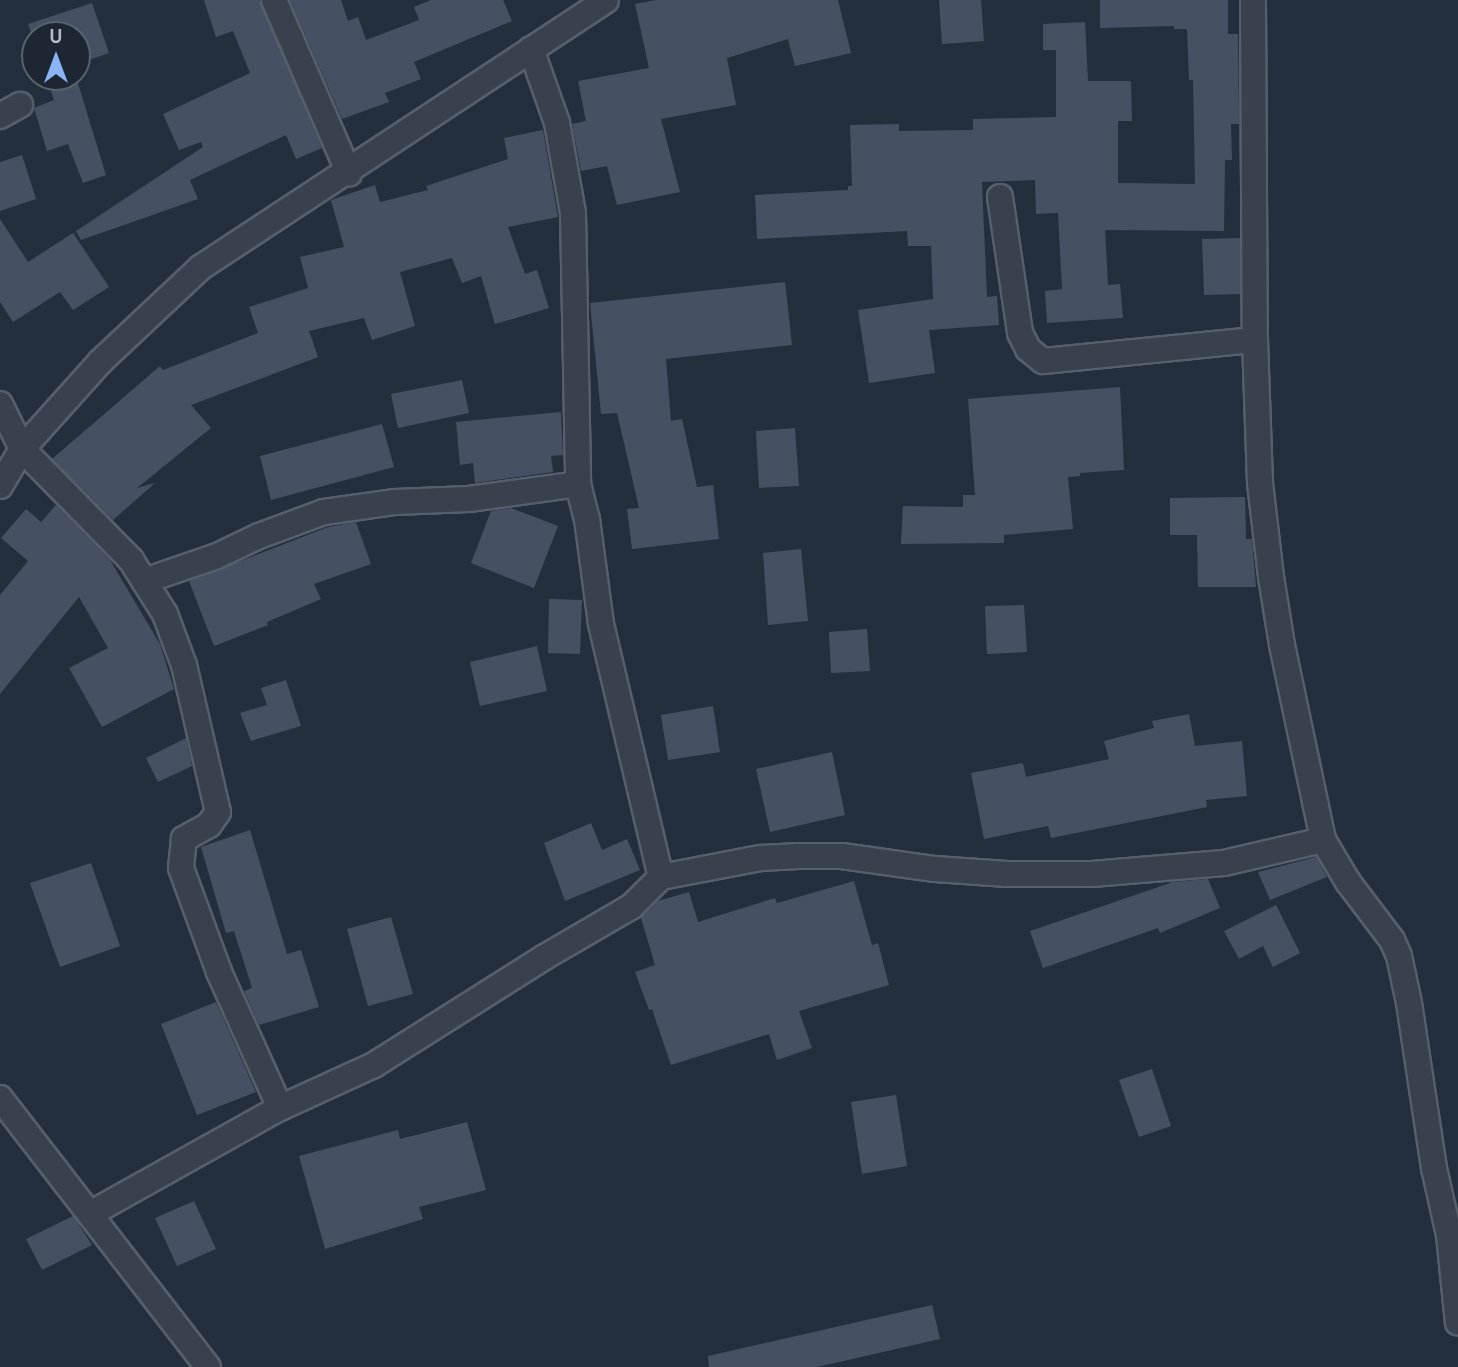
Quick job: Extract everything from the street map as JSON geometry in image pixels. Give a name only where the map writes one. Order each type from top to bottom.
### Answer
[{"type":"street","points":[[274,0],[349,173]]},
{"type":"street","points":[[0,485],[22,449],[100,362],[200,268],[349,173],[606,0]]},
{"type":"street","points":[[1253,0],[1255,340],[1260,483],[1271,577],[1324,840],[1348,882],[1392,940],[1399,956],[1409,1003],[1434,1168],[1448,1235],[1458,1323]]},
{"type":"street","points":[[531,50],[556,123],[573,212],[579,484],[587,519],[601,625],[661,877]]},
{"type":"street","points":[[1000,197],[1020,333],[1028,349],[1043,361],[1255,340]]},
{"type":"street","points":[[0,404],[22,449],[131,560],[165,614],[184,665],[217,802],[215,819],[184,839],[181,868],[219,972],[280,1108]]},
{"type":"street","points":[[145,581],[217,556],[324,512],[395,502],[469,499],[579,484]]},
{"type":"street","points":[[90,1214],[280,1108],[374,1065],[542,958],[632,906],[661,877],[761,858],[798,856],[842,856],[935,869],[1007,874],[1092,874],[1224,863],[1324,840]]},
{"type":"street","points":[[0,1098],[208,1367]]},
{"type":"building","points":[[204,0],[259,0],[322,148],[296,159],[286,135],[190,180],[198,199],[81,240],[76,231],[203,147],[201,142],[179,150],[163,114],[250,73],[233,31],[216,37]]},
{"type":"building","points":[[290,0],[341,0],[348,21],[358,17],[366,40],[419,20],[414,7],[431,0],[503,0],[512,21],[414,62],[421,79],[385,93],[389,102],[342,119]]},
{"type":"building","points":[[656,0],[838,0],[851,53],[795,66],[788,39],[727,58],[736,105],[661,119],[680,192],[617,205],[607,166],[581,171],[572,124],[586,121],[578,81],[649,68],[635,4]]},
{"type":"building","points":[[939,0],[981,0],[984,41],[942,44]]},
{"type":"building","points":[[1100,0],[1228,0],[1228,34],[1238,34],[1239,124],[1231,124],[1232,160],[1225,160],[1224,231],[1105,230],[1108,285],[1120,284],[1123,318],[1047,323],[1045,291],[1062,289],[1058,213],[1036,214],[1035,180],[982,182],[987,297],[997,296],[999,325],[929,330],[935,373],[869,383],[858,310],[933,299],[931,246],[908,246],[907,231],[757,239],[755,195],[848,190],[848,186],[852,186],[850,125],[899,124],[899,131],[973,130],[973,119],[1056,117],[1056,50],[1043,50],[1043,24],[1085,22],[1088,81],[1131,81],[1132,121],[1118,121],[1118,183],[1195,184],[1193,80],[1189,80],[1187,29],[1174,29],[1174,26],[1100,28]]},
{"type":"building","points":[[92,3],[109,53],[91,59],[91,21],[37,21]]},
{"type":"building","points":[[51,91],[80,91],[106,175],[83,183],[68,144],[47,151],[34,108],[54,100]]},
{"type":"building","points":[[543,130],[558,217],[508,227],[525,274],[537,270],[549,308],[495,324],[481,276],[462,283],[452,258],[400,272],[415,326],[372,340],[364,318],[309,331],[318,357],[191,405],[211,428],[137,488],[155,483],[113,520],[52,459],[160,366],[163,370],[258,333],[249,307],[308,288],[300,257],[344,247],[331,200],[375,185],[380,202],[428,190],[426,186],[508,159],[504,138]]},
{"type":"building","points":[[22,155],[36,199],[0,211],[0,162]]},
{"type":"building","points":[[0,219],[28,262],[73,233],[109,287],[73,310],[60,292],[13,322],[0,302]]},
{"type":"building","points":[[1240,238],[1240,294],[1204,295],[1202,239]]},
{"type":"building","points":[[785,282],[792,345],[666,359],[671,421],[682,419],[697,487],[713,485],[719,539],[632,549],[627,509],[639,508],[617,413],[601,414],[590,303]]},
{"type":"building","points":[[462,380],[469,413],[398,428],[391,394]]},
{"type":"building","points":[[1120,387],[1124,470],[1080,473],[1080,476],[1068,477],[1073,529],[1004,535],[1004,543],[901,544],[903,506],[963,507],[963,495],[975,495],[968,399]]},
{"type":"building","points":[[561,412],[563,455],[551,456],[553,472],[475,483],[473,463],[460,465],[456,422]]},
{"type":"building","points":[[382,424],[394,467],[271,500],[260,456]]},
{"type":"building","points":[[795,428],[799,486],[759,488],[756,431]]},
{"type":"building","points":[[1245,497],[1246,539],[1252,539],[1256,587],[1198,587],[1197,535],[1170,535],[1170,498]]},
{"type":"building","points":[[56,505],[110,560],[160,644],[174,689],[102,727],[69,668],[108,648],[79,597],[0,694],[0,595],[28,561],[1,538],[26,509],[41,522]]},
{"type":"building","points":[[511,508],[558,526],[534,588],[471,563],[491,511]]},
{"type":"building","points":[[356,522],[371,564],[314,584],[321,599],[267,622],[268,625],[214,646],[189,581],[328,527]]},
{"type":"building","points":[[801,549],[808,621],[768,625],[763,553]]},
{"type":"building","points":[[549,599],[582,600],[580,654],[548,653]]},
{"type":"building","points":[[1024,605],[1027,652],[987,654],[985,606]]},
{"type":"building","points":[[867,629],[870,671],[831,673],[829,632]]},
{"type":"building","points":[[537,646],[547,691],[480,706],[470,662]]},
{"type":"building","points":[[286,680],[301,726],[251,741],[240,713],[267,705],[261,688]]},
{"type":"building","points":[[713,706],[720,752],[668,760],[661,715]]},
{"type":"building","points":[[1189,714],[1195,746],[1242,741],[1247,796],[1206,800],[1207,807],[1051,838],[1048,826],[984,839],[971,773],[1023,763],[1026,777],[1109,759],[1104,741],[1154,728],[1152,721]]},
{"type":"building","points":[[186,738],[192,766],[158,782],[146,758]]},
{"type":"building","points":[[832,752],[845,815],[770,832],[756,769]]},
{"type":"building","points":[[591,823],[602,850],[627,839],[640,870],[565,901],[544,843]]},
{"type":"building","points":[[250,830],[287,954],[301,950],[319,1007],[259,1025],[244,991],[252,988],[234,931],[226,933],[201,847]]},
{"type":"building","points":[[1316,857],[1327,877],[1270,900],[1258,872]]},
{"type":"building","points":[[91,863],[120,946],[60,967],[30,883]]},
{"type":"building","points":[[1208,879],[1220,908],[1160,933],[1158,928],[1043,968],[1030,931],[1173,882]]},
{"type":"building","points":[[854,881],[872,945],[878,943],[889,985],[799,1011],[812,1048],[777,1060],[769,1034],[671,1065],[652,1009],[649,1010],[635,972],[655,965],[641,918],[658,901],[689,892],[698,922],[775,898],[777,903]]},
{"type":"building","points":[[1276,905],[1300,953],[1273,967],[1263,946],[1239,959],[1224,931]]},
{"type":"building","points":[[391,917],[413,994],[368,1006],[347,929]]},
{"type":"building","points":[[216,1002],[256,1092],[197,1115],[161,1024]]},
{"type":"building","points":[[1152,1069],[1171,1126],[1139,1137],[1119,1080]]},
{"type":"building","points":[[896,1095],[907,1166],[862,1174],[851,1102]]},
{"type":"building","points":[[467,1122],[486,1190],[419,1207],[423,1219],[325,1249],[299,1156],[398,1130],[400,1139]]},
{"type":"building","points":[[194,1201],[216,1249],[177,1266],[155,1218]]},
{"type":"building","points":[[73,1216],[92,1245],[42,1270],[26,1239]]},
{"type":"building","points":[[932,1305],[940,1339],[817,1367],[709,1367],[708,1356]]}]
